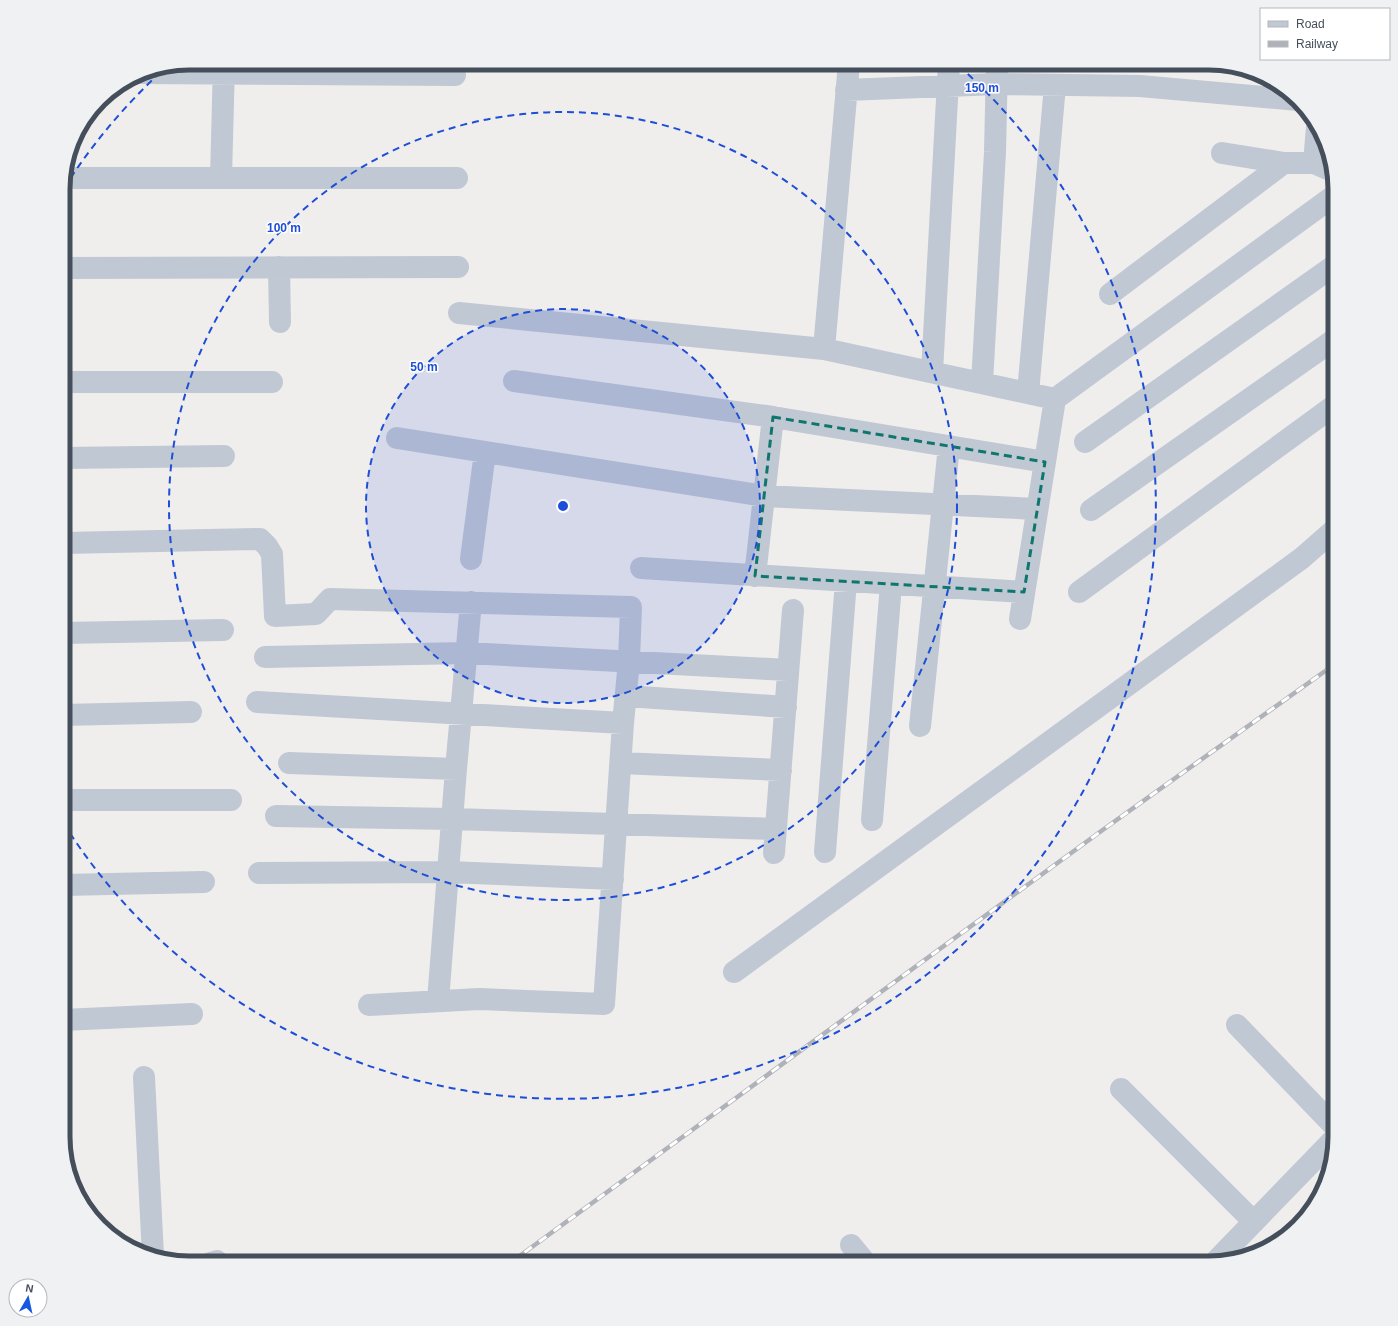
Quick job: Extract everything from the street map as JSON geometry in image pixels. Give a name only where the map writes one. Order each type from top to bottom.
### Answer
[{"type":"street","points":[[172,71],[190,70]]},
{"type":"street","points":[[221,178],[224,70]]},
{"type":"street","points":[[290,70],[455,75]]},
{"type":"street","points":[[824,349],[848,70]]},
{"type":"street","points":[[932,372],[949,70]]},
{"type":"street","points":[[846,90],[948,86],[997,74],[1055,85],[1140,86],[1286,99]]},
{"type":"street","points":[[982,383],[997,74]]},
{"type":"street","points":[[1028,393],[1055,85]]},
{"type":"street","points":[[1222,153],[1284,163],[1323,167],[1320,144]]},
{"type":"street","points":[[1110,294],[1284,163]]},
{"type":"street","points":[[70,178],[457,178]]},
{"type":"street","points":[[1020,619],[1055,399],[1328,200]]},
{"type":"street","points":[[279,267],[280,322]]},
{"type":"street","points":[[70,268],[458,267]]},
{"type":"street","points":[[1085,442],[1328,270]]},
{"type":"street","points":[[459,313],[824,349],[1055,399]]},
{"type":"street","points":[[1091,510],[1328,345]]},
{"type":"street","points":[[514,381],[773,417],[1045,462]]},
{"type":"street","points":[[70,382],[272,382]]},
{"type":"street","points":[[1079,592],[1328,410]]},
{"type":"street","points":[[755,576],[773,417]]},
{"type":"street","points":[[397,438],[764,496],[1038,509]]},
{"type":"street","points":[[920,726],[949,446]]},
{"type":"street","points":[[472,559],[485,452]]},
{"type":"street","points":[[70,458],[224,456]]},
{"type":"street","points":[[734,972],[1302,558],[1328,535]]},
{"type":"street","points":[[70,543],[260,539],[268,546],[272,554],[275,616],[316,614],[330,599],[631,607],[629,661],[623,723],[604,1004],[479,999],[369,1005]]},
{"type":"street","points":[[641,568],[1024,592]]},
{"type":"street","points":[[825,852],[846,581]]},
{"type":"street","points":[[872,820],[891,584]]},
{"type":"street","points":[[438,1002],[456,768],[471,602]]},
{"type":"street","points":[[774,852],[793,610]]},
{"type":"street","points":[[70,634],[223,630]]},
{"type":"street","points":[[265,657],[466,654],[788,670]]},
{"type":"street","points":[[626,696],[786,707]]},
{"type":"street","points":[[257,702],[623,723]]},
{"type":"street","points":[[70,715],[191,712]]},
{"type":"street","points":[[621,762],[781,770]]},
{"type":"street","points":[[289,763],[456,768]]},
{"type":"street","points":[[70,800],[231,800]]},
{"type":"street","points":[[276,816],[453,818],[776,828]]},
{"type":"street","points":[[258,873],[449,872],[613,879]]},
{"type":"street","points":[[70,885],[204,882]]},
{"type":"street","points":[[70,1020],[192,1014]]},
{"type":"street","points":[[1237,1025],[1328,1120]]},
{"type":"street","points":[[144,1077],[153,1251]]},
{"type":"street","points":[[1121,1089],[1254,1222]]},
{"type":"street","points":[[1221,1255],[1328,1145]]},
{"type":"highlighted area","points":[[773,417],[1045,462],[1024,592],[755,576]]},
{"type":"railway","points":[[520,1256],[1104,829],[1328,669]]}]
